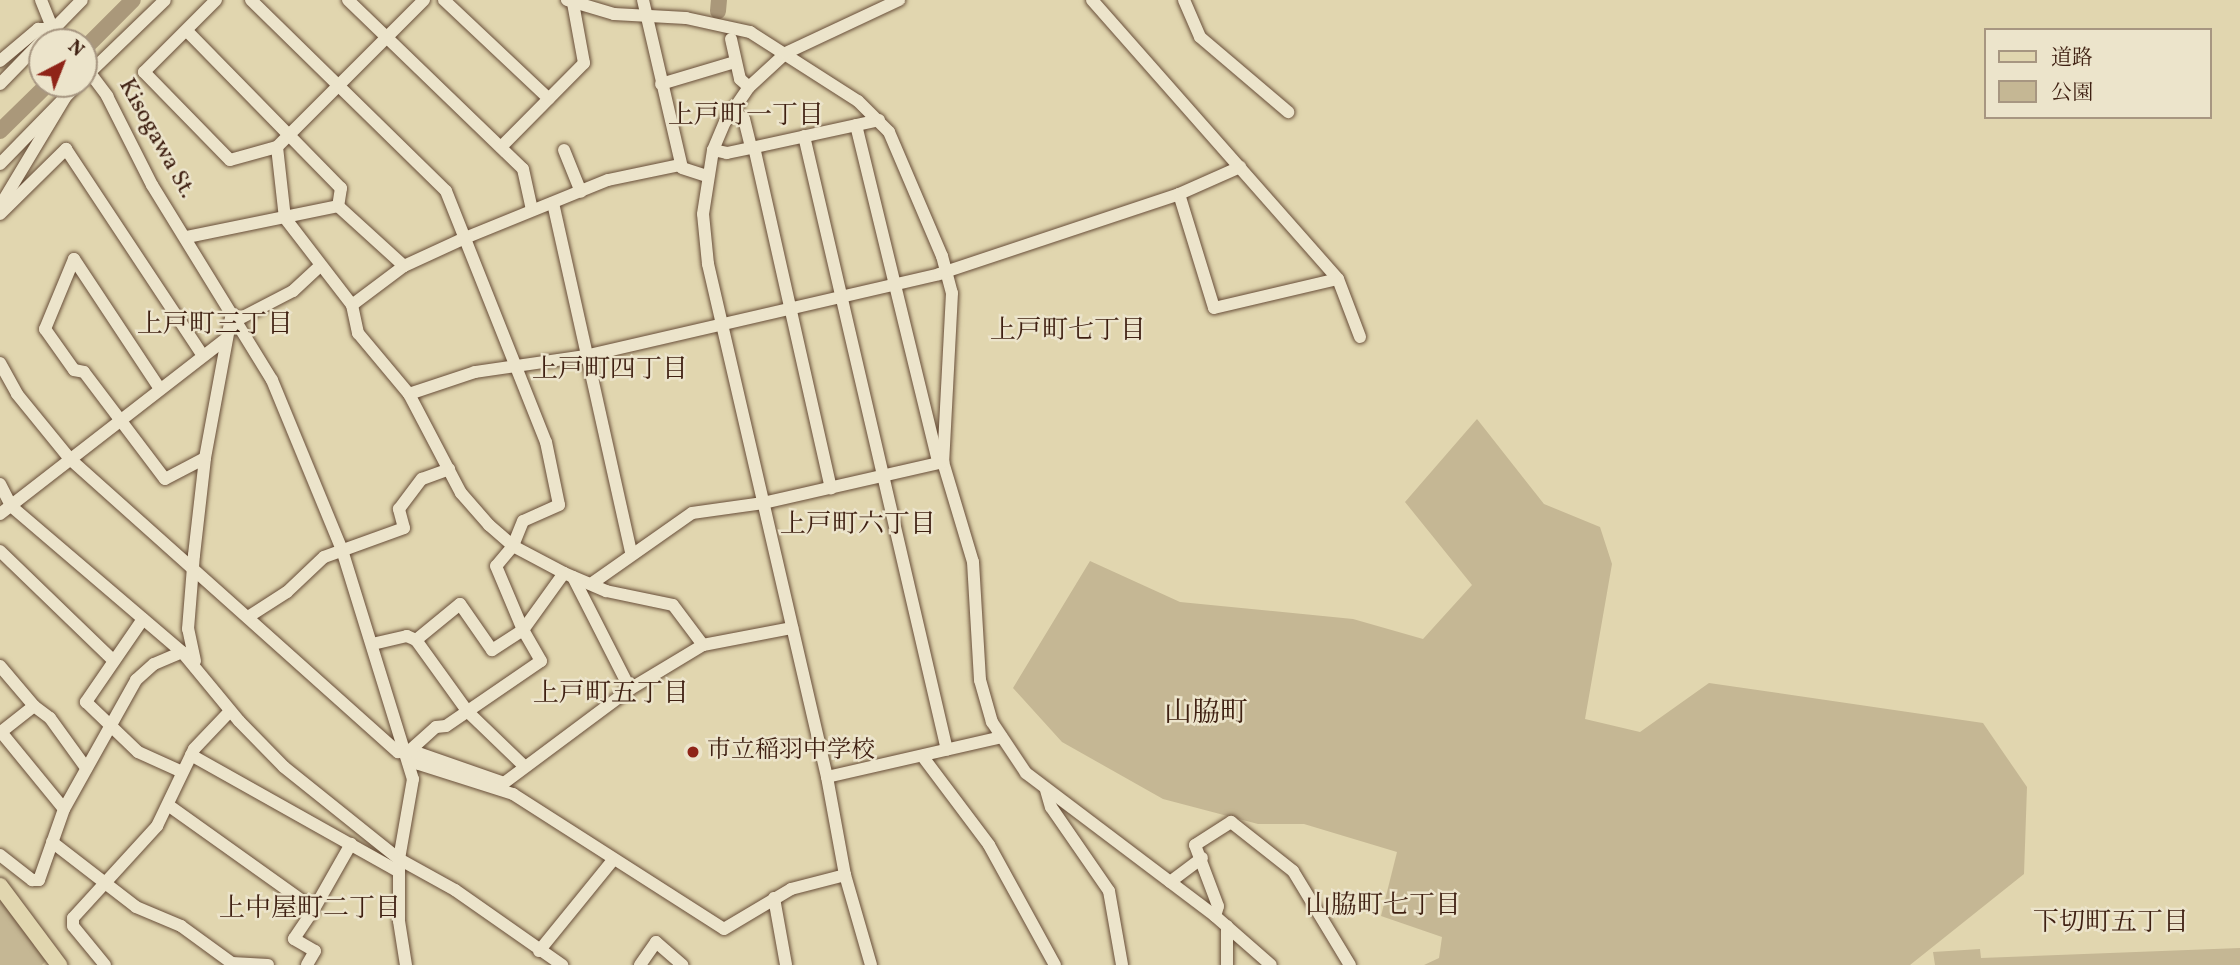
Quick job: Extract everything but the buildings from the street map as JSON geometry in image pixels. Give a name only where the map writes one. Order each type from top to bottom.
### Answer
[{"type":"main road","points":[[0,886],[59,965]]},
{"type":"street","points":[[41,0],[53,28]]},
{"type":"street","points":[[54,28],[82,0]]},
{"type":"street","points":[[98,60],[164,0]]},
{"type":"street","points":[[216,0],[187,32],[144,72],[230,160],[277,147],[424,0]]},
{"type":"street","points":[[251,0],[446,191],[546,442],[559,505],[523,521],[513,545],[496,566],[523,631],[541,661],[446,726],[436,727],[407,753]]},
{"type":"street","points":[[348,0],[523,169],[532,211]]},
{"type":"street","points":[[444,0],[549,99]]},
{"type":"street","points":[[642,0],[680,165]]},
{"type":"street","points":[[871,965],[845,875],[827,777],[722,325],[704,231],[707,176],[713,150],[732,111],[749,87],[786,53],[899,0]]},
{"type":"street","points":[[1092,0],[1338,279],[1360,337]]},
{"type":"street","points":[[1184,0],[1200,37],[1288,112]]},
{"type":"street","points":[[501,147],[583,63],[570,2],[646,17],[724,24],[750,32],[786,53],[879,120],[901,154],[947,272],[954,314],[941,463]]},
{"type":"street","points":[[187,32],[341,188],[338,206]]},
{"type":"street","points":[[0,61],[28,37]]},
{"type":"street","points":[[732,39],[740,79],[749,87]]},
{"type":"street","points":[[0,84],[28,55]]},
{"type":"street","points":[[661,84],[735,62]]},
{"type":"street","name":"Kisogawa St.","points":[[98,92],[272,380],[342,550],[407,753],[412,800],[398,865],[406,965]]},
{"type":"street","points":[[0,164],[65,98]]},
{"type":"street","points":[[0,205],[65,98]]},
{"type":"street","points":[[732,111],[744,119],[752,148],[831,488]]},
{"type":"street","points":[[713,150],[727,153],[879,120]]},
{"type":"street","points":[[856,125],[894,285],[941,463],[973,562],[982,693],[1001,737],[1026,773],[1215,916],[1271,965]]},
{"type":"street","points":[[804,136],[947,750]]},
{"type":"street","points":[[277,147],[285,218],[352,305],[358,333],[410,394],[461,493],[513,545],[569,575],[591,584],[673,605],[703,645]]},
{"type":"street","points":[[0,214],[66,149],[203,356]]},
{"type":"street","points":[[564,150],[581,191]]},
{"type":"street","points":[[352,305],[404,266],[465,238],[608,180],[680,165],[707,176]]},
{"type":"street","points":[[410,394],[475,372],[518,369],[585,356],[947,272],[1179,194],[1240,167]]},
{"type":"street","points":[[1179,194],[1214,308],[1338,279]]},
{"type":"street","points":[[553,203],[631,553]]},
{"type":"street","points":[[187,237],[338,206]]},
{"type":"street","points":[[338,206],[404,266]]},
{"type":"street","points":[[160,389],[74,259],[45,329],[74,370],[84,372],[165,479],[205,458]]},
{"type":"street","points":[[204,677],[190,653],[192,572],[205,458],[226,339],[235,316],[293,291],[320,266]]},
{"type":"street","points":[[5,510],[226,339]]},
{"type":"street","points":[[0,363],[17,394],[70,460],[192,572],[248,617],[398,752],[504,783],[523,765],[630,689],[703,645],[792,628]]},
{"type":"street","points":[[591,584],[631,553],[692,513],[763,503],[941,463]]},
{"type":"street","points":[[248,617],[287,592],[324,557],[404,528],[399,509],[422,479],[449,468]]},
{"type":"street","points":[[0,484],[5,510],[182,652],[230,711],[284,767],[398,865]]},
{"type":"street","points":[[0,551],[114,662]]},
{"type":"street","points":[[416,640],[460,604],[492,650],[523,631],[569,575]]},
{"type":"street","points":[[569,575],[630,689]]},
{"type":"street","points":[[143,619],[86,702],[138,752],[181,772]]},
{"type":"street","points":[[372,644],[407,636],[416,640],[468,712],[523,765]]},
{"type":"street","points":[[0,855],[32,880],[39,880],[64,809],[136,680],[154,664],[182,652]]},
{"type":"street","points":[[0,666],[34,706],[50,718],[86,768]]},
{"type":"street","points":[[34,706],[0,731],[64,809]]},
{"type":"street","points":[[105,965],[73,926],[74,918],[157,826],[191,755],[230,711]]},
{"type":"street","points":[[827,777],[1001,737]]},
{"type":"street","points":[[407,753],[419,764],[513,794],[724,929],[774,898],[845,875]]},
{"type":"street","points":[[191,755],[351,844],[455,890],[562,965]]},
{"type":"street","points":[[923,757],[989,845],[1055,965]]},
{"type":"street","points":[[1045,789],[1051,807],[1109,891],[1122,965]]},
{"type":"street","points":[[168,804],[314,909]]},
{"type":"street","points":[[1215,916],[1218,906],[1195,845],[1227,822],[1236,825],[1293,871],[1350,965]]},
{"type":"street","points":[[52,842],[136,907],[181,926],[232,963],[268,965]]},
{"type":"street","points":[[307,965],[315,951],[295,939],[351,844]]},
{"type":"street","points":[[1170,882],[1202,858]]},
{"type":"street","points":[[539,951],[613,860]]},
{"type":"street","points":[[774,898],[786,965]]},
{"type":"street","points":[[1227,926],[1227,965]]},
{"type":"street","points":[[640,965],[656,942],[682,965]]},
{"type":"green space","points":[[1477,419],[1544,504],[1600,527],[1612,564],[1585,719],[1640,732],[1709,683],[1983,723],[2027,787],[2024,874],[1910,965],[1424,965],[1439,958],[1442,937],[1381,916],[1397,852],[1304,824],[1258,824],[1163,799],[1062,742],[1013,688],[1090,561],[1180,602],[1353,619],[1423,639],[1472,585],[1405,502]]},
{"type":"green space","points":[[0,886],[51,956],[42,965],[0,965]]},
{"type":"green space","points":[[2240,948],[2240,965],[1935,965],[1933,952],[1980,949],[1981,958]]},
{"type":"waterway","points":[[98,35],[133,0]]},
{"type":"waterway","points":[[718,11],[719,0]]},
{"type":"waterway","points":[[0,131],[34,98]]},
{"type":"place","name":"市立稲羽中学校","points":[[693,752]]},
{"type":"district","name":"上戸町一丁目","points":[[746,117]]},
{"type":"district","name":"上戸町三丁目","points":[[215,326]]},
{"type":"district","name":"上戸町七丁目","points":[[1068,332]]},
{"type":"district","name":"上戸町四丁目","points":[[610,371]]},
{"type":"district","name":"上戸町六丁目","points":[[858,526]]},
{"type":"district","name":"上戸町五丁目","points":[[611,695]]},
{"type":"district","name":"山脇町","points":[[1206,714]]},
{"type":"district","name":"山脇町七丁目","points":[[1383,907]]},
{"type":"district","name":"上中屋町二丁目","points":[[310,910]]},
{"type":"district","name":"下切町五丁目","points":[[2111,924]]}]
